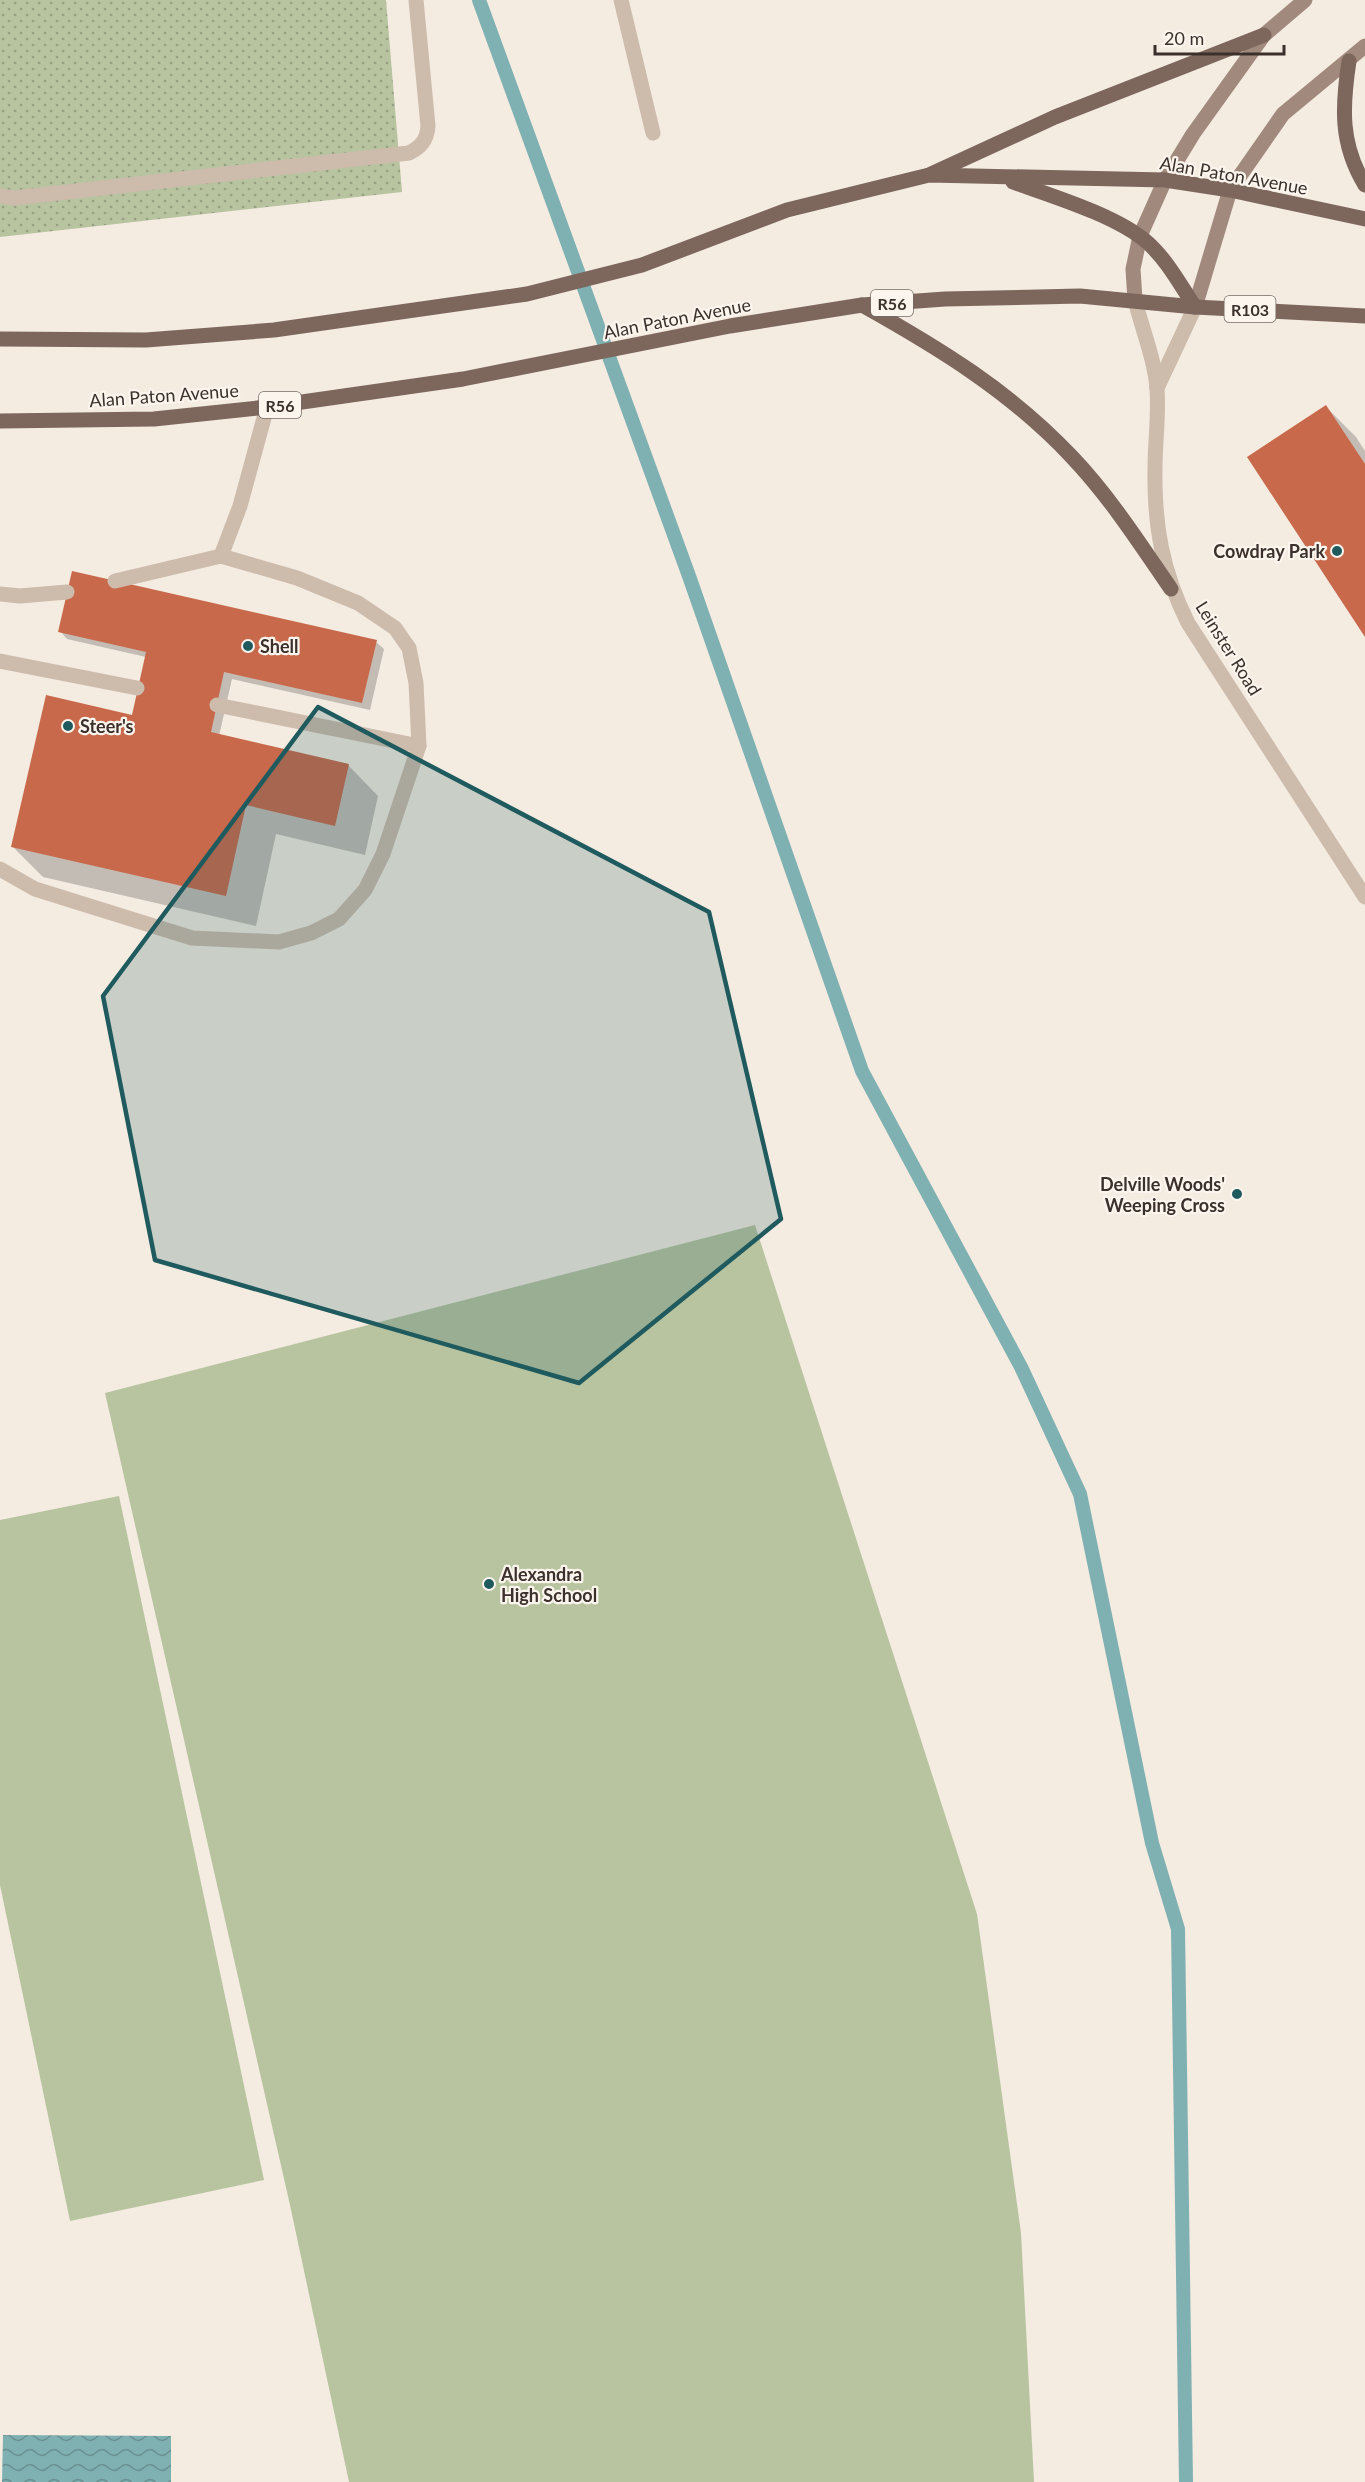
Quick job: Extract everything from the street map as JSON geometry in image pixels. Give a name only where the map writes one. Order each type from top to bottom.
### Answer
[{"type":"main road","points":[[929,175],[1055,117],[1264,35]]},
{"type":"main road","points":[[1349,61],[1342,104],[1347,144],[1365,185]]},
{"type":"main road","name":"Alan Paton Avenue","points":[[0,339],[146,340],[274,330],[527,294],[642,265],[787,210],[929,175],[1166,180],[1230,190],[1365,219]]},
{"type":"main road","points":[[1002,178],[1053,196],[1140,236],[1161,258],[1195,307]]},
{"type":"main road","name":"Alan Paton Avenue","points":[[0,421],[154,419],[267,407],[463,379],[730,326],[862,305],[1025,295],[1365,316]]},
{"type":"main road","points":[[862,305],[972,370],[1038,423],[1073,458],[1112,504],[1171,589]]},
{"type":"street","points":[[0,196],[14,198],[37,196],[409,153],[416,150],[424,143],[428,126],[416,0]]},
{"type":"street","points":[[621,0],[653,133]]},
{"type":"street","points":[[1135,300],[1133,269],[1140,236],[1166,180],[1193,134],[1264,35],[1305,0]]},
{"type":"street","points":[[1195,307],[1230,190],[1283,114],[1365,46]]},
{"type":"street","name":"Leinster Road","points":[[1135,300],[1157,388],[1155,469],[1158,526],[1160,551],[1171,589],[1188,623],[1365,897]]},
{"type":"street","name":"Leinster Road","points":[[1157,388],[1195,307]]},
{"type":"street","points":[[220,556],[240,506],[267,407]]},
{"type":"street","points":[[0,869],[35,889],[192,938],[279,942],[311,933],[339,919],[365,890],[386,845],[419,746],[414,675],[409,648],[395,628],[358,603],[297,578],[220,556],[116,581]]},
{"type":"street","points":[[0,594],[20,596],[68,592]]},
{"type":"street","points":[[0,661],[137,688]]},
{"type":"street","points":[[217,705],[419,746]]},
{"type":"highlighted area","points":[[318,707],[709,912],[781,1219],[579,1383],[155,1260],[103,996]]},
{"type":"green space","points":[[0,0],[386,0],[402,192],[0,237]]},
{"type":"green space","name":"Alexandra High School","points":[[755,1225],[977,1914],[1021,2233],[1034,2482],[349,2482],[290,2205],[105,1393]]},
{"type":"green space","points":[[119,1496],[264,2180],[70,2221],[0,1885],[0,1520]]},
{"type":"water","points":[[3,2435],[171,2436],[171,2482],[2,2482]]},
{"type":"building","name":"Cowdray Park","points":[[1326,405],[1365,464],[1365,637],[1247,457]]},
{"type":"building","points":[[72,571],[377,640],[362,703],[224,672],[211,732],[349,764],[335,826],[246,805],[226,896],[11,847],[46,695],[132,715],[146,652],[58,632]]},
{"type":"waterway","points":[[479,0],[689,576],[862,1071],[1021,1367],[1080,1494],[1152,1843],[1178,1929],[1186,2482]]},
{"type":"place","name":"Cowdray Park","points":[[1337,551]]},
{"type":"place","name":"Shell","points":[[248,646]]},
{"type":"place","name":"Steer's","points":[[68,726]]},
{"type":"place","name":"Delville Woods' Weeping Cross","points":[[1237,1194]]},
{"type":"place","name":"Alexandra High School","points":[[489,1584]]}]
